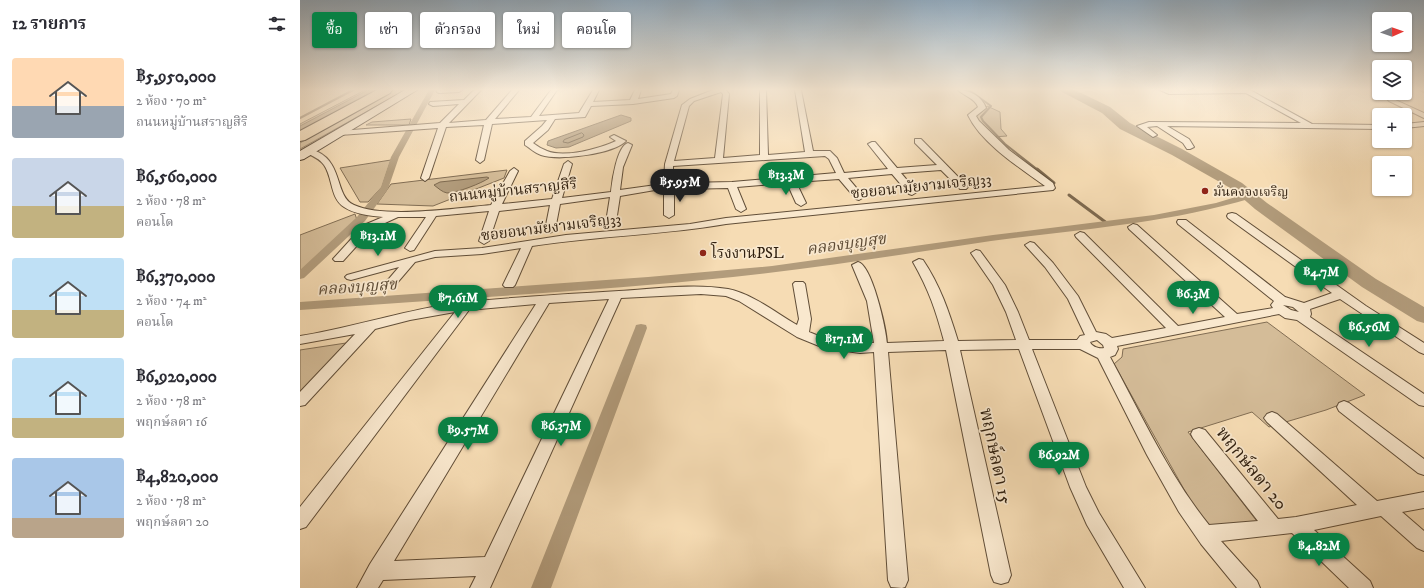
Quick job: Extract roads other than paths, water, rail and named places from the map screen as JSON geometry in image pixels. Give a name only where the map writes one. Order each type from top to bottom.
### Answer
[{"type":"highway","points":[[300,127],[318,117]]},
{"type":"highway","points":[[300,137],[336,117]]},
{"type":"main road","points":[[304,154],[366,117]]},
{"type":"street","points":[[425,178],[443,124],[450,117]]},
{"type":"street","points":[[480,160],[489,121],[492,117]]},
{"type":"street","points":[[340,133],[545,117]]},
{"type":"street","points":[[553,117],[545,128],[528,143],[545,154],[569,154],[594,151],[613,146],[622,141],[614,137]]},
{"type":"street","points":[[669,215],[669,164],[682,117]]},
{"type":"street","points":[[719,160],[724,117]]},
{"type":"street","points":[[763,117],[764,157]]},
{"type":"street","points":[[802,117],[808,154]]},
{"type":"street","name":"ซอยอนามัยงามเจริญ33","points":[[351,276],[411,254],[482,251],[566,238],[690,227],[726,221],[1050,188],[1050,186],[992,140],[978,126],[973,117]]},
{"type":"street","points":[[1294,117],[1312,127]]},
{"type":"street","points":[[1159,124],[1186,141],[1190,147]]},
{"type":"street","points":[[1153,135],[1141,126],[1159,124],[1372,127]]},
{"type":"street","points":[[1412,125],[1424,124]]},
{"type":"street","points":[[350,127],[396,128]]},
{"type":"street","points":[[918,141],[963,187]]},
{"type":"street","points":[[872,144],[912,192]]},
{"type":"street","points":[[611,222],[619,167],[628,145]]},
{"type":"street","name":"ถนนหมู่บ้านสราญสิริ","points":[[304,154],[322,158],[328,163],[334,176],[341,201],[350,208],[369,212],[396,214],[433,213],[495,208],[616,194],[659,187],[660,185],[669,186]]},
{"type":"street","points":[[669,164],[808,154],[830,154],[842,177],[859,197]]},
{"type":"street","points":[[550,230],[556,201],[568,164]]},
{"type":"street","points":[[669,186],[679,182],[680,186],[732,185],[842,177],[943,167]]},
{"type":"street","points":[[484,241],[495,208],[514,171]]},
{"type":"street","points":[[790,180],[801,203]]},
{"type":"street","points":[[732,185],[740,209]]},
{"type":"street","points":[[393,281],[411,254],[433,213]]},
{"type":"street","points":[[339,259],[368,227],[396,214]]},
{"type":"street","points":[[1232,216],[1342,294],[1424,349]]},
{"type":"street","points":[[1182,222],[1282,306]]},
{"type":"street","points":[[1133,228],[1235,319]]},
{"type":"street","points":[[1080,235],[1175,330]]},
{"type":"street","points":[[509,285],[528,244]]},
{"type":"street","points":[[1030,245],[1049,265],[1074,299],[1093,352],[1175,330],[1235,319],[1282,306],[1290,301],[1301,312],[1424,401]]},
{"type":"street","points":[[976,253],[999,286],[1025,344],[1081,494],[1093,519],[1135,588]]},
{"type":"street","name":"พฤกษ์ลดา 15","points":[[920,262],[942,307],[952,346],[1001,574]]},
{"type":"street","points":[[858,265],[873,301],[881,347],[898,580]]},
{"type":"street","points":[[799,284],[805,320],[802,334]]},
{"type":"street","points":[[300,340],[337,334],[410,316],[466,306],[545,299],[701,290],[728,293],[754,303],[802,334],[829,345],[845,348],[1025,344],[1088,340]]},
{"type":"street","points":[[1301,312],[1342,294]]},
{"type":"street","points":[[480,588],[616,295]]},
{"type":"street","points":[[367,588],[545,299]]},
{"type":"street","points":[[300,521],[466,306]]},
{"type":"street","points":[[300,401],[370,326]]},
{"type":"street","points":[[1106,348],[1164,471],[1205,534],[1250,588]]},
{"type":"street","points":[[1344,407],[1424,468]]},
{"type":"street","points":[[1272,418],[1379,509],[1424,542]]},
{"type":"street","name":"พฤกษ์ลดา 20","points":[[1199,434],[1274,527]]},
{"type":"street","points":[[1205,534],[1296,525],[1424,500]]},
{"type":"street","points":[[1296,525],[1363,588]]},
{"type":"street","points":[[377,571],[490,566]]},
{"type":"water","points":[[316,117],[345,117],[300,143],[300,126]]},
{"type":"water","points":[[614,117],[631,118],[631,121],[569,147],[556,148],[547,145],[548,141]]},
{"type":"water","points":[[489,178],[475,185],[451,193],[443,192],[434,185],[440,182]]},
{"type":"waterway","points":[[300,276],[361,219],[385,187],[395,157],[417,117]]},
{"type":"waterway","points":[[981,117],[1005,144],[1038,170]]},
{"type":"waterway","name":"คลองบุญสุข","points":[[1115,117],[1125,126],[1177,152],[1237,186],[1261,206],[1369,283],[1424,316]]},
{"type":"waterway","points":[[1037,169],[1054,183]]},
{"type":"waterway","points":[[1069,195],[1108,224]]},
{"type":"waterway","name":"คลองบุญสุข","points":[[300,306],[648,281],[772,269],[993,238],[1122,223],[1186,212],[1249,196]]},
{"type":"waterway","points":[[541,588],[641,328]]},
{"type":"place","name":"มั่นคงจงเจริญ","points":[[1205,191]]},
{"type":"place","name":"โรงงานPSL","points":[[703,253]]}]
